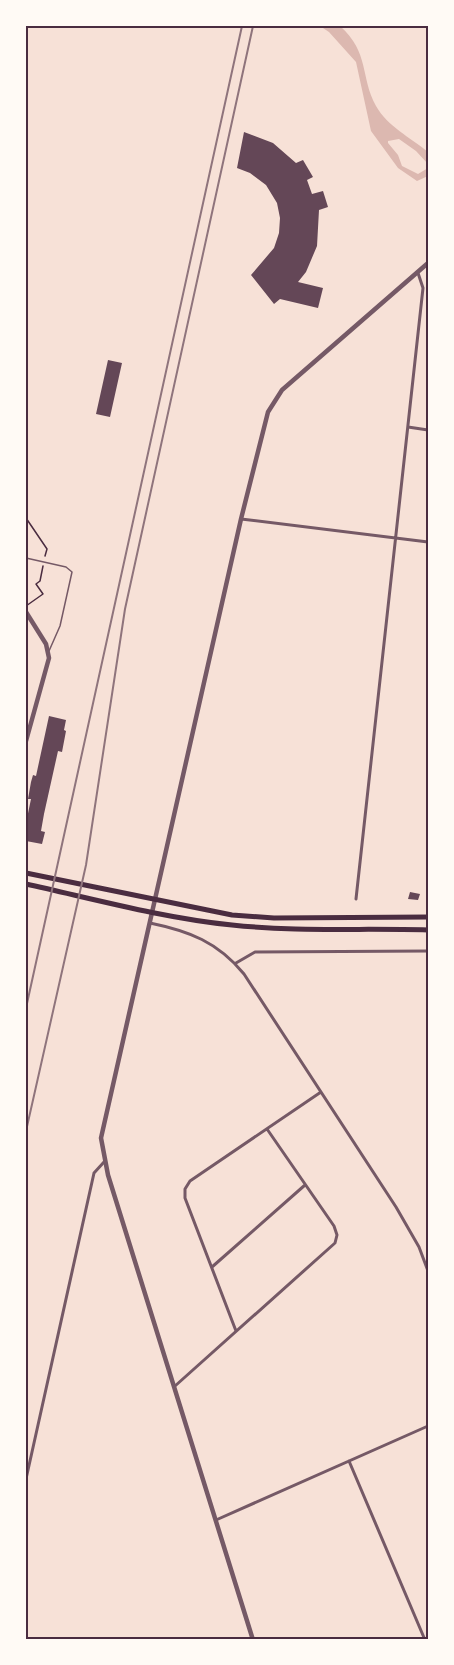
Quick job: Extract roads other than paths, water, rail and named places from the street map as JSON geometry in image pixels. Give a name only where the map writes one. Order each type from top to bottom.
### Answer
[{"type":"main road","points":[[26,873],[232,915],[274,918],[429,917]]},
{"type":"main road","points":[[26,884],[194,920],[231,925],[276,929],[429,930]]},
{"type":"street","points":[[253,1640],[104,1161],[101,1138],[241,519],[271,405],[282,390],[429,263]]},
{"type":"street","points":[[356,899],[423,288],[421,276],[417,272]]},
{"type":"street","points":[[408,427],[429,430]]},
{"type":"street","points":[[241,519],[429,542]]},
{"type":"street","points":[[26,612],[49,651],[48,667],[26,741]]},
{"type":"street","points":[[150,923],[201,937],[236,963],[407,1224],[429,1271]]},
{"type":"street","points":[[236,963],[255,952],[429,951]]},
{"type":"street","points":[[236,1331],[185,1198],[185,1189],[190,1181],[321,1092]]},
{"type":"street","points":[[174,1386],[335,1243],[337,1235],[334,1226],[267,1129]]},
{"type":"street","points":[[26,1479],[94,1173],[104,1161]]},
{"type":"street","points":[[212,1268],[305,1185]]},
{"type":"street","points":[[216,1520],[429,1426]]},
{"type":"street","points":[[349,1461],[425,1640]]},
{"type":"lane","points":[[26,558],[63,567],[72,572],[57,637],[49,651]]},
{"type":"railway","points":[[26,1008],[242,26]]},
{"type":"railway","points":[[26,1131],[86,865],[125,609],[253,26]]}]
